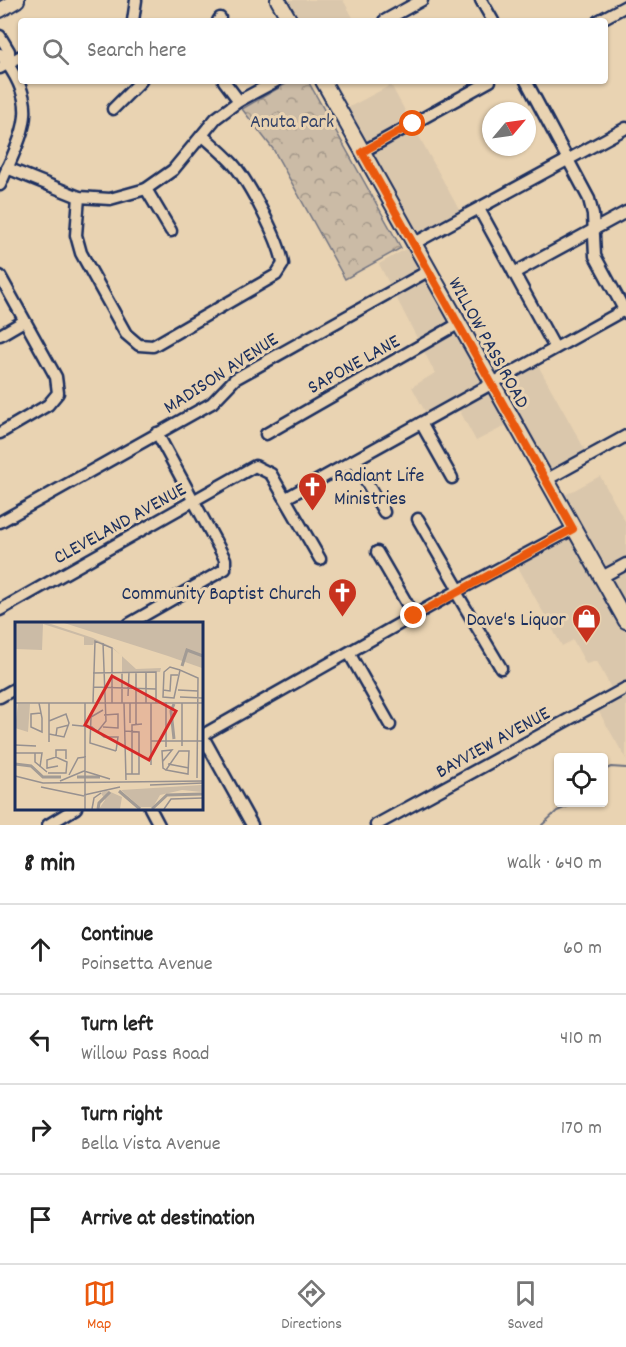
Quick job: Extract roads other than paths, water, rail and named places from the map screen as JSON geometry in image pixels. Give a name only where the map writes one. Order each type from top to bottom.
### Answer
[{"type":"main road","points":[[0,10],[17,0]]},
{"type":"main road","points":[[278,0],[288,18]]},
{"type":"main road","name":"WILLOW PASS ROAD","points":[[325,84],[626,621]]},
{"type":"street","points":[[133,18],[136,0]]},
{"type":"street","points":[[389,18],[422,0]]},
{"type":"street","points":[[481,0],[490,18]]},
{"type":"street","points":[[604,18],[626,6]]},
{"type":"street","points":[[0,36],[9,51],[5,65]]},
{"type":"street","points":[[0,54],[5,65],[18,81]]},
{"type":"street","points":[[0,185],[24,129],[27,108],[21,84]]},
{"type":"street","points":[[112,109],[138,84]]},
{"type":"street","points":[[226,84],[239,101]]},
{"type":"street","points":[[8,168],[79,197],[110,199],[146,189],[173,170],[216,118],[239,101],[270,84]]},
{"type":"street","points":[[362,152],[485,84]]},
{"type":"street","points":[[320,559],[286,498],[625,311],[595,256],[592,231],[594,214],[590,199],[528,84]]},
{"type":"street","points":[[413,244],[626,128]]},
{"type":"street","points":[[79,197],[76,235],[81,253],[126,334],[139,345],[153,346],[276,275],[283,264],[281,250],[243,179],[234,165],[202,135]]},
{"type":"street","points":[[146,189],[171,231]]},
{"type":"street","points":[[479,208],[555,348]]},
{"type":"street","points":[[514,273],[626,212]]},
{"type":"street","name":"MADISON AVENUE","points":[[0,522],[212,403],[235,379],[428,271]]},
{"type":"street","points":[[0,276],[56,377],[58,393],[48,405],[0,433]]},
{"type":"street","points":[[0,335],[24,321]]},
{"type":"street","name":"SAPONE LANE","points":[[266,434],[458,324]]},
{"type":"street","points":[[421,423],[452,478]]},
{"type":"street","points":[[132,622],[225,569],[225,559],[156,433]]},
{"type":"street","points":[[546,480],[626,436]]},
{"type":"street","points":[[354,461],[384,512]]},
{"type":"street","name":"CLEVELAND AVENUE","points":[[0,610],[255,466],[271,474],[286,498]]},
{"type":"street","points":[[418,519],[501,668]]},
{"type":"street","points":[[202,735],[573,529]]},
{"type":"street","points":[[377,552],[414,616]]},
{"type":"street","points":[[600,578],[626,564]]},
{"type":"street","points":[[349,653],[390,725]]},
{"type":"street","name":"BAYVIEW AVENUE","points":[[376,825],[626,688]]},
{"type":"street","points":[[0,697],[15,689]]},
{"type":"street","points":[[202,738],[252,825]]},
{"type":"street","points":[[48,825],[73,810]]},
{"type":"street","points":[[151,810],[159,825]]},
{"type":"waterway","points":[[608,768],[626,768]]},
{"type":"waterway","points":[[542,825],[557,811],[566,807]]},
{"type":"place","name":"Radiant Life Ministries","points":[[313,512]]},
{"type":"place","name":"Community Baptist Church","points":[[342,618]]},
{"type":"place","name":"Dave's Liquor","points":[[587,644]]},
{"type":"park label","name":"Anuta Park","points":[[292,120]]}]
